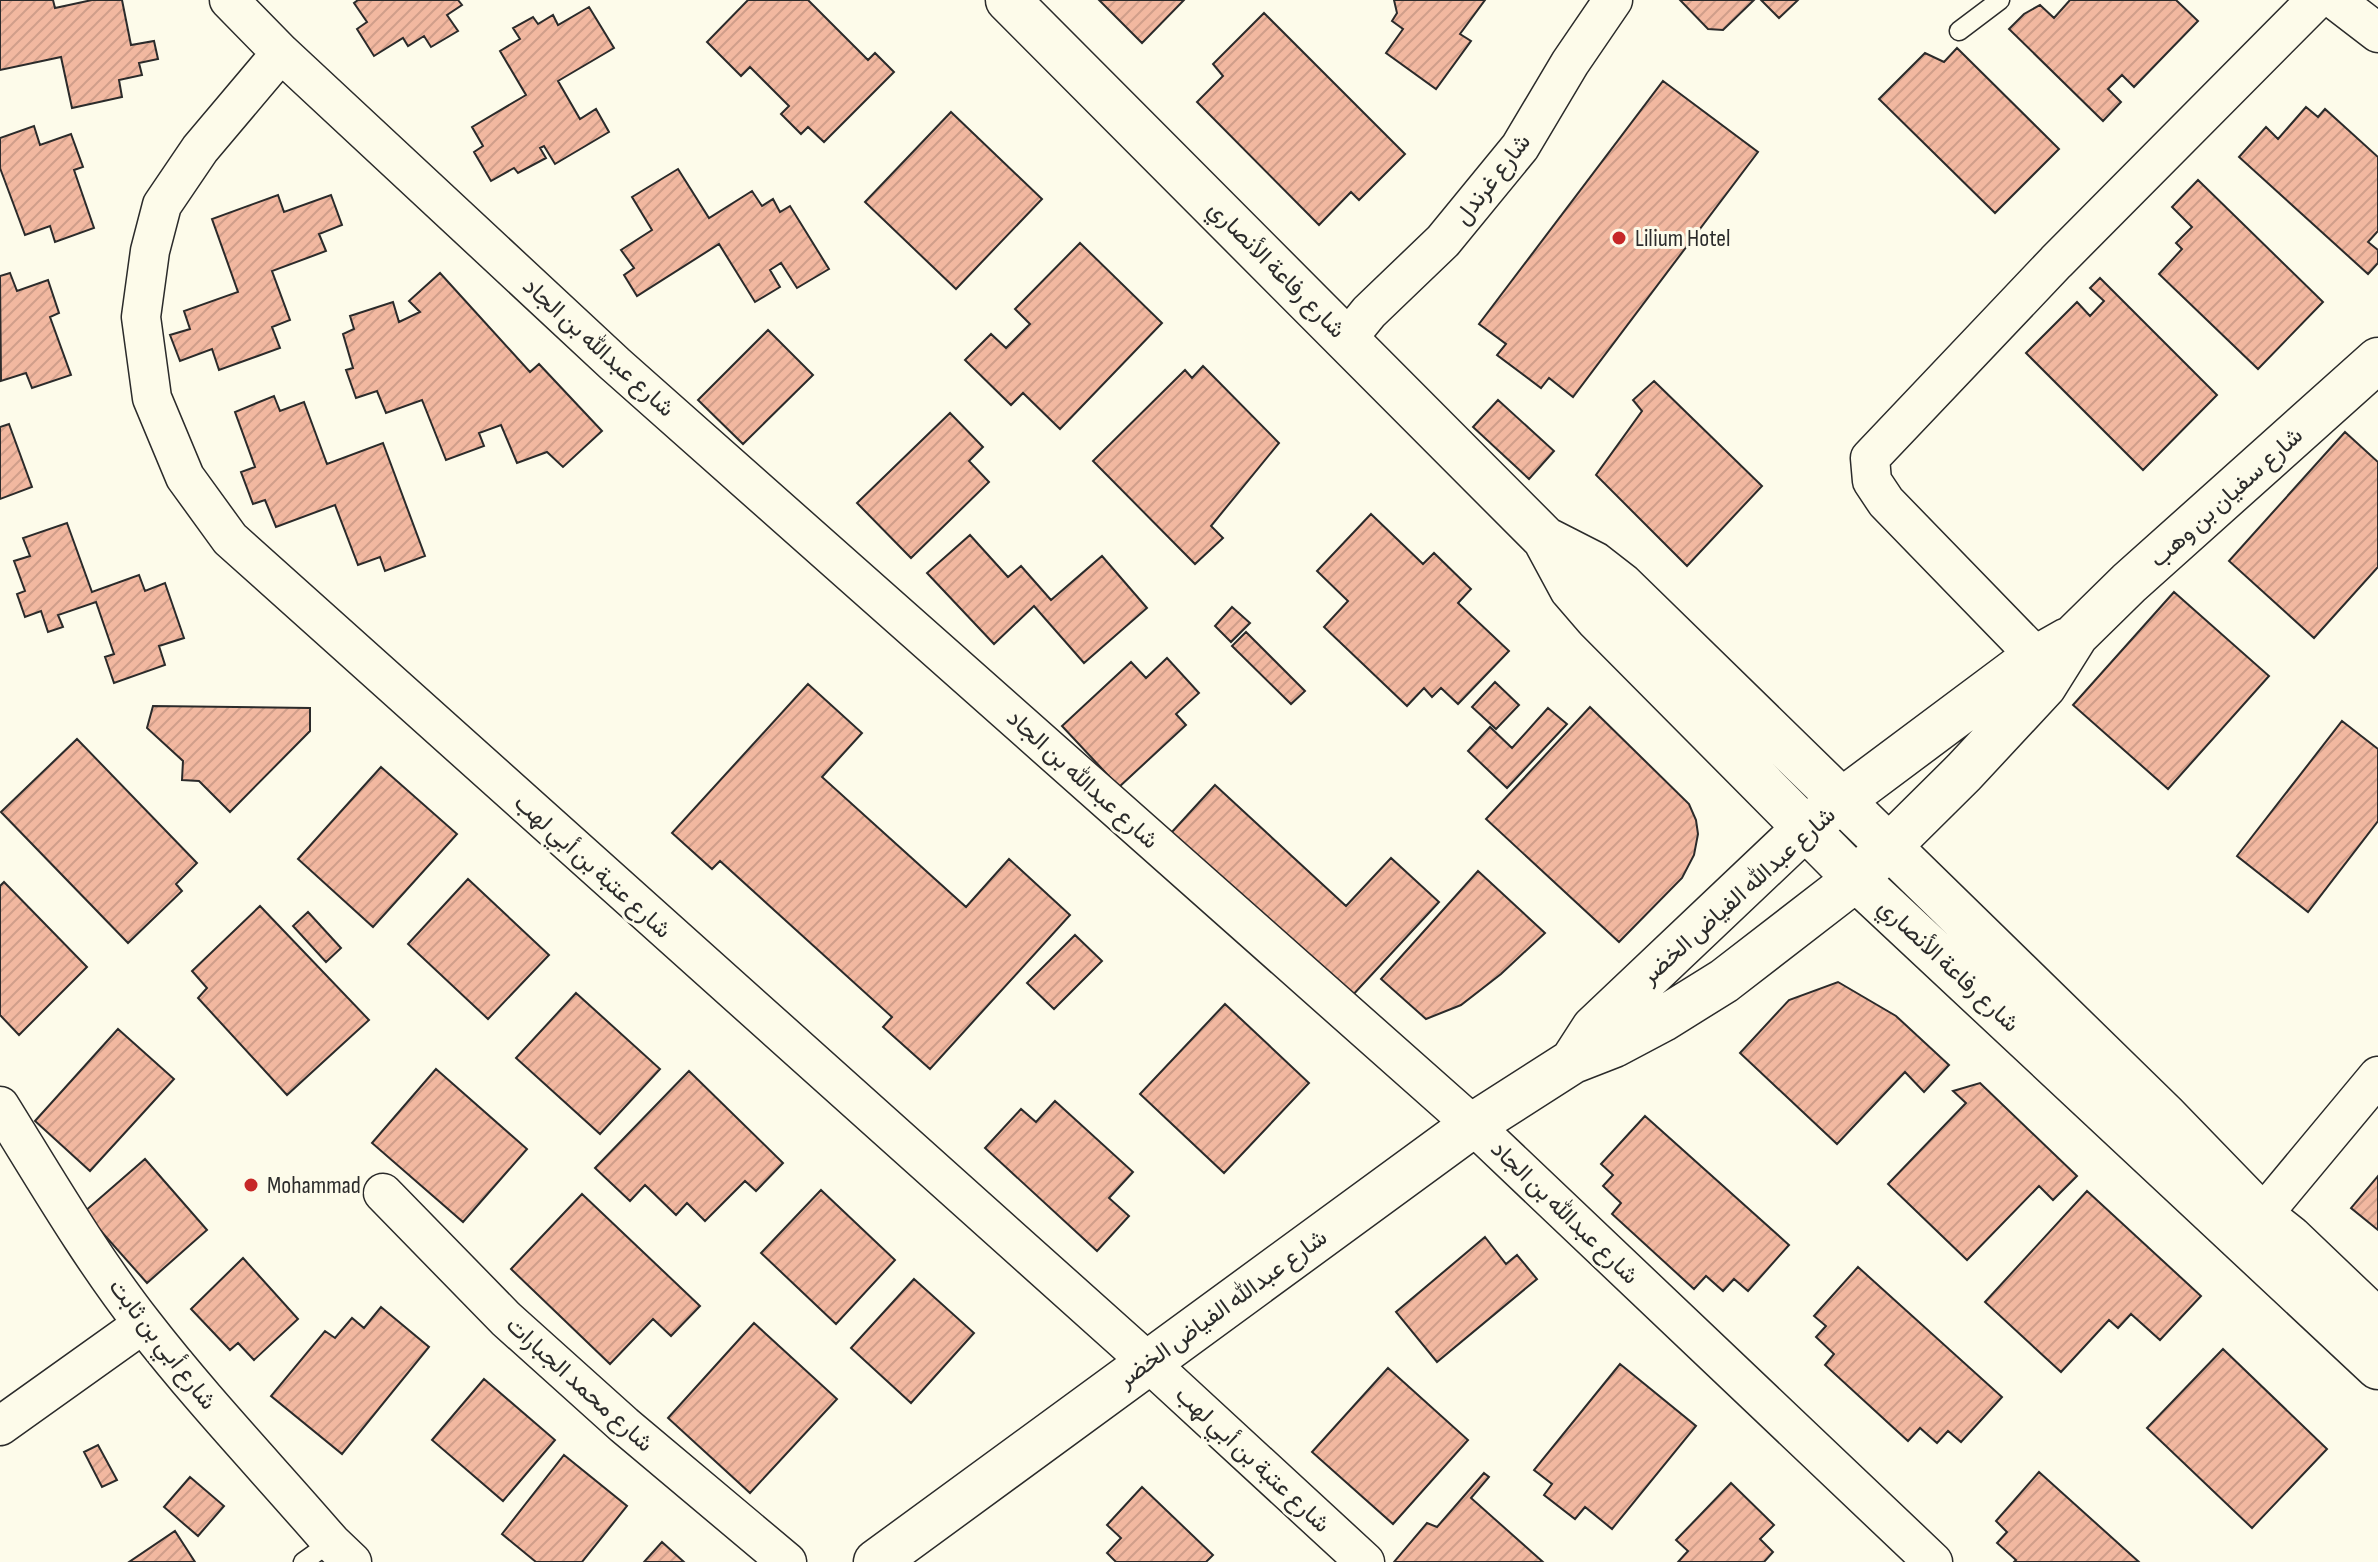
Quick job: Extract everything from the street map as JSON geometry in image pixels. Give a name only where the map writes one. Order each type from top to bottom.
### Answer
[{"type":"street","name":"شارع عبدالله بن الجاد","points":[[229,0],[281,53],[615,364],[1473,1125],[1933,1562]]},
{"type":"street","name":"شارع رفاعة الأنصاري","points":[[1008,0],[1545,539],[1572,589],[1597,618],[1856,879],[2252,1227],[2290,1238],[2378,1322]]},
{"type":"street","name":"شارع غرندل","points":[[1347,339],[1369,312],[1443,241],[1520,147],[1570,63],[1613,0]]},
{"type":"street","points":[[2044,666],[1886,502],[1872,481],[1870,458],[2056,262],[2316,0]]},
{"type":"street","points":[[2335,0],[2378,33]]},
{"type":"street","name":"شارع عتبة بن أبي لهب","points":[[281,53],[200,149],[162,205],[150,251],[141,317],[152,398],[185,477],[230,539],[285,590],[1148,1362],[1365,1562]]},
{"type":"street","name":"شارع سفيان بن وهب","points":[[1840,801],[2044,666],[2129,583],[2378,360]]},
{"type":"street","name":"شارع رفاعة الأنصاري","points":[[1545,539],[1594,564],[1621,585],[2166,1117],[2252,1227],[2378,1367]]},
{"type":"street","name":"شارع سفيان بن وهب","points":[[1890,848],[2044,686],[2044,666]]},
{"type":"street","name":"شارع عبدالله الفياض الخضر","points":[[1573,1061],[1594,1028],[1805,828],[1840,801]]},
{"type":"street","name":"شارع عبدالله الفياض الخضر","points":[[876,1562],[1473,1125],[1573,1061],[1614,1045],[1724,981],[1856,879],[1890,848]]},
{"type":"street","points":[[2252,1227],[2378,1076]]},
{"type":"street","name":"شارع أبي بن ثابت","points":[[0,1106],[76,1229],[143,1324],[329,1555]]},
{"type":"street","name":"شارع محمد الجبارات","points":[[383,1193],[506,1319],[624,1425],[787,1562]]},
{"type":"street","points":[[0,1426],[143,1324]]},
{"type":"lane","points":[[1959,31],[2000,0]]},
{"type":"building","points":[[0,0],[53,0],[55,8],[92,0],[122,0],[131,45],[154,41],[158,59],[139,63],[142,75],[119,80],[122,97],[72,108],[61,57],[0,70]]},
{"type":"building","points":[[358,0],[458,0],[462,5],[447,15],[458,31],[431,47],[424,36],[408,46],[403,38],[374,56],[357,29],[367,22],[354,3]]},
{"type":"building","points":[[748,0],[808,0],[868,60],[875,53],[894,72],[824,142],[808,127],[801,134],[781,114],[789,106],[750,67],[741,76],[707,42]]},
{"type":"building","points":[[1099,0],[1184,0],[1142,43]]},
{"type":"building","points":[[1394,0],[1485,0],[1460,34],[1471,41],[1436,89],[1386,53],[1403,29],[1392,21],[1397,13]]},
{"type":"building","points":[[1680,0],[1754,0],[1723,30],[1708,29]]},
{"type":"building","points":[[1761,0],[1798,0],[1779,18]]},
{"type":"building","points":[[2070,0],[2176,0],[2198,21],[2134,87],[2122,75],[2108,89],[2121,102],[2103,121],[2009,29],[2024,14],[2040,5],[2054,18]]},
{"type":"building","points":[[589,7],[614,48],[558,81],[580,119],[596,109],[609,132],[555,164],[544,146],[540,148],[546,158],[518,173],[514,168],[491,181],[474,152],[483,146],[472,127],[526,95],[500,51],[520,39],[513,28],[533,17],[538,24],[553,15],[558,25]]},
{"type":"building","points":[[1264,13],[1405,154],[1359,200],[1351,192],[1319,225],[1197,102],[1223,76],[1213,64]]},
{"type":"building","points":[[1957,48],[2059,149],[1995,213],[1879,99],[1925,53],[1944,62]]},
{"type":"building","name":"Lilium Hotel","points":[[1663,81],[1758,152],[1573,397],[1549,378],[1541,388],[1497,355],[1506,344],[1479,324]]},
{"type":"building","points":[[2306,107],[2318,117],[2325,109],[2378,157],[2378,231],[2368,242],[2378,250],[2378,263],[2368,274],[2239,157],[2266,127],[2278,139]]},
{"type":"building","points":[[951,112],[1042,199],[956,289],[865,202]]},
{"type":"building","points":[[34,126],[40,145],[71,134],[83,167],[74,170],[94,228],[55,242],[50,226],[25,235],[0,168],[0,138]]},
{"type":"building","points":[[678,169],[709,218],[752,191],[762,206],[773,199],[780,212],[790,206],[829,269],[797,288],[781,263],[770,270],[780,287],[755,302],[719,244],[637,296],[624,275],[634,268],[621,250],[652,230],[632,197]]},
{"type":"building","points":[[2198,180],[2323,302],[2258,369],[2159,274],[2182,249],[2176,243],[2192,227],[2172,207]]},
{"type":"building","points":[[278,195],[284,212],[331,195],[342,225],[319,234],[326,251],[272,271],[290,320],[272,327],[280,348],[219,370],[212,349],[180,361],[170,335],[190,329],[184,311],[238,292],[212,219]]},
{"type":"building","points":[[1080,243],[1162,323],[1060,429],[1023,393],[1011,405],[965,360],[991,334],[1006,348],[1030,324],[1015,309]]},
{"type":"building","points":[[10,273],[17,291],[48,280],[59,313],[50,317],[71,375],[32,388],[26,373],[1,381],[0,276]]},
{"type":"building","points":[[440,273],[530,372],[539,364],[602,431],[563,467],[547,452],[517,463],[501,425],[479,433],[484,446],[446,460],[422,400],[386,413],[377,391],[356,398],[346,370],[353,368],[343,334],[354,329],[350,316],[393,302],[399,322],[420,312],[409,301]]},
{"type":"building","points":[[2100,278],[2217,395],[2143,470],[2026,353],[2077,302],[2090,316],[2104,301],[2090,288]]},
{"type":"building","points":[[768,330],[813,375],[743,444],[698,400]]},
{"type":"building","points":[[1203,366],[1279,443],[1211,526],[1223,538],[1195,564],[1093,461],[1185,370],[1192,378]]},
{"type":"building","points":[[1654,381],[1762,486],[1687,566],[1596,475],[1642,411],[1633,400]]},
{"type":"building","points":[[274,396],[280,411],[304,402],[327,464],[383,443],[425,556],[385,571],[380,557],[358,565],[335,505],[276,527],[265,500],[253,504],[241,472],[255,467],[235,412]]},
{"type":"building","points":[[1498,400],[1554,451],[1529,479],[1473,427]]},
{"type":"building","points":[[950,413],[983,447],[969,461],[989,482],[911,558],[857,503]]},
{"type":"building","points":[[9,424],[32,487],[0,499],[0,427]]},
{"type":"building","points":[[2345,432],[2378,462],[2378,567],[2314,638],[2229,561]]},
{"type":"building","points":[[1371,514],[1423,564],[1434,553],[1471,589],[1458,603],[1509,651],[1458,704],[1441,688],[1432,697],[1424,688],[1407,706],[1324,627],[1348,601],[1317,571]]},
{"type":"building","points":[[67,523],[92,592],[139,575],[145,591],[165,583],[184,638],[159,646],[165,665],[114,683],[105,657],[114,654],[96,602],[58,615],[63,627],[48,632],[41,611],[25,617],[17,594],[25,591],[14,561],[30,556],[23,538]]},
{"type":"building","points":[[970,535],[1008,577],[1021,566],[1051,600],[1102,556],[1147,608],[1084,663],[1034,606],[994,644],[927,573]]},
{"type":"building","points":[[2174,592],[2269,676],[2168,789],[2073,705]]},
{"type":"building","points":[[1232,607],[1250,623],[1231,642],[1215,626]]},
{"type":"building","points":[[1246,632],[1305,691],[1291,704],[1232,646]]},
{"type":"building","points":[[1167,658],[1199,693],[1176,714],[1186,725],[1119,787],[1062,726],[1131,662],[1146,678]]},
{"type":"building","points":[[1495,682],[1519,705],[1496,729],[1472,707]]},
{"type":"building","points":[[808,684],[862,733],[822,777],[966,907],[1009,859],[1070,915],[930,1069],[883,1027],[892,1017],[720,861],[712,869],[672,833]]},
{"type":"building","points":[[153,706],[310,708],[310,731],[230,812],[199,781],[182,780],[183,761],[147,728]]},
{"type":"building","points":[[1590,707],[1689,804],[1698,834],[1694,855],[1682,878],[1619,942],[1486,819]]},
{"type":"building","points":[[1548,708],[1567,724],[1507,788],[1468,751],[1490,727],[1512,748]]},
{"type":"building","points":[[2342,721],[2378,749],[2378,821],[2308,912],[2237,856]]},
{"type":"building","points":[[77,739],[197,863],[176,884],[182,891],[128,943],[1,812]]},
{"type":"building","points":[[381,767],[457,834],[373,927],[298,859]]},
{"type":"building","points":[[1215,785],[1346,906],[1391,858],[1439,902],[1350,998],[1171,833]]},
{"type":"building","points":[[1478,871],[1545,933],[1501,974],[1461,1005],[1426,1019],[1381,979]]},
{"type":"building","points":[[468,879],[549,955],[488,1019],[408,944]]},
{"type":"building","points":[[4,882],[87,967],[19,1035],[0,1015],[0,886]]},
{"type":"building","points":[[260,906],[369,1020],[287,1095],[198,998],[207,988],[192,971]]},
{"type":"building","points":[[308,912],[341,948],[326,962],[293,926]]},
{"type":"building","points":[[1075,935],[1102,961],[1054,1009],[1027,983]]},
{"type":"building","points":[[1838,982],[1896,1016],[1949,1065],[1924,1092],[1905,1072],[1837,1144],[1740,1053],[1789,1000]]},
{"type":"building","points":[[576,993],[660,1069],[600,1134],[516,1058]]},
{"type":"building","points":[[1225,1004],[1309,1083],[1224,1173],[1140,1094]]},
{"type":"building","points":[[118,1029],[174,1079],[90,1171],[35,1121]]},
{"type":"building","points":[[436,1069],[527,1149],[463,1222],[372,1143]]},
{"type":"building","points":[[689,1071],[783,1163],[756,1191],[745,1181],[705,1221],[687,1203],[676,1215],[645,1185],[630,1201],[595,1168]]},
{"type":"building","points":[[1980,1083],[2077,1176],[2053,1200],[2039,1186],[1967,1260],[1888,1184],[1966,1103],[1953,1091]]},
{"type":"building","points":[[1055,1101],[1133,1172],[1109,1198],[1129,1216],[1097,1251],[985,1148],[1021,1109],[1036,1122]]},
{"type":"building","points":[[1645,1116],[1789,1245],[1748,1291],[1734,1279],[1723,1291],[1706,1276],[1694,1289],[1612,1214],[1621,1203],[1603,1186],[1613,1175],[1601,1164]]},
{"type":"building","points":[[145,1159],[207,1230],[147,1283],[84,1212]]},
{"type":"building","points":[[2378,1176],[2378,1230],[2351,1208]]},
{"type":"building","points":[[821,1190],[895,1260],[836,1324],[761,1253]]},
{"type":"building","points":[[2087,1191],[2201,1296],[2160,1340],[2131,1314],[2118,1328],[2109,1320],[2061,1372],[1985,1302]]},
{"type":"building","points":[[582,1194],[700,1306],[671,1336],[653,1319],[610,1364],[511,1269]]},
{"type":"building","points":[[1485,1237],[1506,1264],[1517,1255],[1537,1279],[1437,1362],[1396,1312]]},
{"type":"building","points":[[243,1258],[298,1319],[254,1360],[238,1343],[230,1350],[191,1309]]},
{"type":"building","points":[[1858,1267],[2002,1397],[1961,1442],[1948,1431],[1937,1443],[1920,1428],[1908,1441],[1825,1365],[1834,1354],[1816,1337],[1826,1326],[1814,1316]]},
{"type":"building","points":[[914,1279],[974,1333],[911,1403],[851,1348]]},
{"type":"building","points":[[381,1307],[429,1347],[342,1454],[271,1396],[325,1331],[335,1338],[352,1318],[364,1328]]},
{"type":"building","points":[[754,1323],[837,1399],[750,1493],[668,1418]]},
{"type":"building","points":[[2223,1349],[2327,1449],[2252,1528],[2147,1428]]},
{"type":"building","points":[[1620,1364],[1696,1426],[1612,1529],[1585,1507],[1575,1519],[1544,1495],[1552,1484],[1534,1470]]},
{"type":"building","points":[[1388,1368],[1468,1440],[1393,1524],[1312,1452]]},
{"type":"building","points":[[484,1379],[555,1440],[503,1501],[432,1440]]},
{"type":"building","points":[[98,1445],[117,1480],[102,1487],[84,1452]]},
{"type":"building","points":[[564,1455],[627,1506],[582,1562],[536,1562],[502,1534]]},
{"type":"building","points":[[2039,1472],[2139,1562],[2014,1562],[2016,1560],[1997,1543],[2007,1532],[1996,1521]]},
{"type":"building","points":[[1484,1473],[1489,1477],[1471,1498],[1543,1562],[1394,1562],[1427,1523],[1437,1527]]},
{"type":"building","points":[[190,1477],[224,1506],[198,1536],[164,1507]]},
{"type":"building","points":[[1731,1483],[1774,1525],[1760,1539],[1773,1552],[1764,1562],[1678,1562],[1688,1551],[1676,1540]]},
{"type":"building","points":[[1142,1487],[1213,1555],[1206,1562],[1116,1562],[1107,1553],[1121,1538],[1107,1525]]},
{"type":"building","points":[[175,1531],[195,1562],[129,1562]]},
{"type":"building","points":[[662,1542],[684,1562],[644,1562]]},
{"type":"place","name":"Lilium Hotel","points":[[1619,238]]},
{"type":"place","name":"Mohammad","points":[[251,1185]]}]
